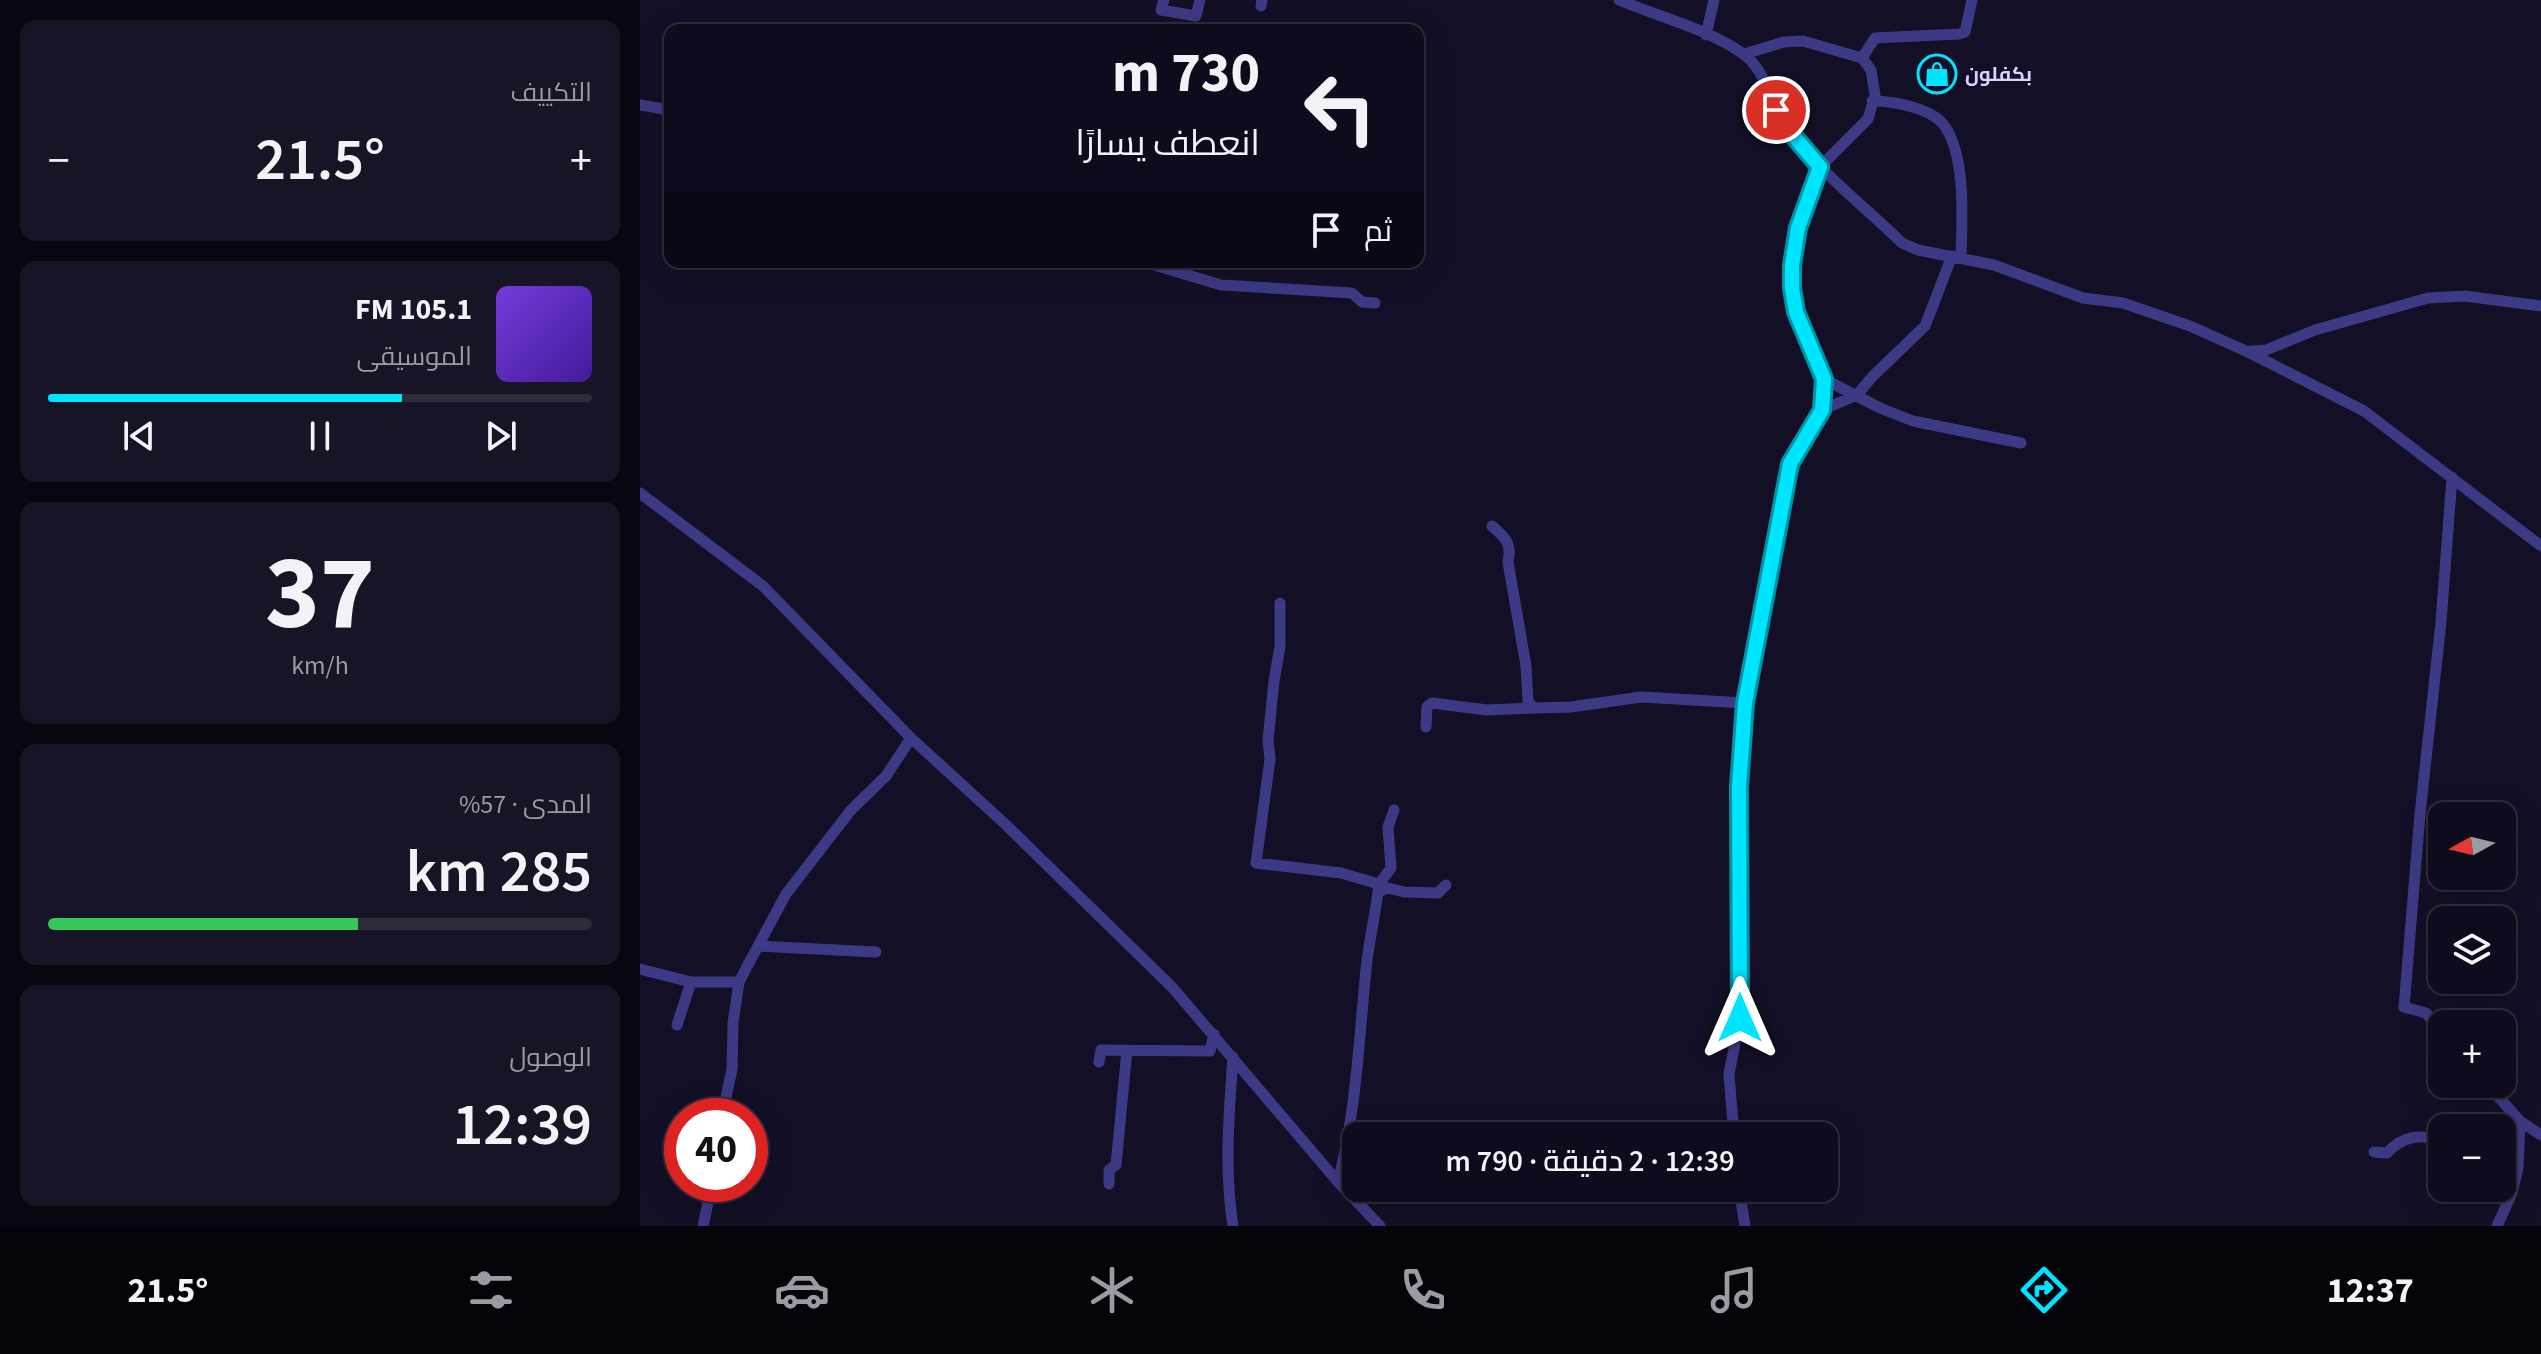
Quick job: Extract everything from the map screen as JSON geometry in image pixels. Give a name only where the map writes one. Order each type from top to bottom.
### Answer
[{"type":"street","points":[[1164,0],[1161,10],[1196,16],[1200,0]]},
{"type":"street","points":[[1619,0],[1744,54],[1760,72],[1785,126],[1820,167],[1902,243],[1918,250],[1994,265],[2083,298],[2123,303],[2190,326],[2248,352],[2364,411],[2541,546]]},
{"type":"street","points":[[1706,35],[1714,0]]},
{"type":"street","points":[[1862,58],[1875,38],[1965,32],[1972,0]]},
{"type":"street","points":[[1733,1122],[1729,1074],[1740,1018],[1739,787],[1745,703],[1790,464],[1822,410],[1824,379],[1796,312],[1792,265],[1798,228],[1820,167],[1868,119],[1875,95],[1871,70],[1862,58],[1803,41],[1784,42],[1744,54]]},
{"type":"street","points":[[1822,410],[1857,395],[1925,326],[1957,256],[1960,169],[1946,127],[1932,116],[1909,106],[1891,101],[1872,101]]},
{"type":"street","points":[[640,105],[664,109]]},
{"type":"street","points":[[1164,268],[1221,285],[1352,293],[1362,302],[1375,303]]},
{"type":"street","points":[[2248,352],[2266,350],[2315,330],[2428,298],[2465,296],[2541,306]]},
{"type":"street","points":[[1824,379],[1913,421],[2021,443]]},
{"type":"street","points":[[2428,1015],[2404,1007],[2452,477]]},
{"type":"street","points":[[640,493],[763,586],[911,738],[1004,823],[1172,987],[1338,1182],[1380,1226]]},
{"type":"street","points":[[1492,526],[1508,540],[1508,562],[1526,666],[1528,702],[1534,708]]},
{"type":"street","points":[[1280,603],[1280,646],[1268,740],[1270,759],[1256,863],[1341,873],[1378,888],[1404,892],[1438,893],[1446,885]]},
{"type":"street","points":[[1426,727],[1427,707],[1432,703],[1487,710],[1571,707],[1641,697],[1745,703]]},
{"type":"street","points":[[726,1098],[732,1069],[733,1023],[739,982],[786,894],[851,810],[886,776],[911,738]]},
{"type":"street","points":[[1338,1182],[1347,1143],[1360,1049],[1366,968],[1378,888],[1391,868],[1388,827],[1394,810]]},
{"type":"street","points":[[758,946],[876,952]]},
{"type":"street","points":[[640,969],[691,982],[739,982]]},
{"type":"street","points":[[677,1025],[691,982]]},
{"type":"street","points":[[1099,1062],[1101,1050],[1210,1051],[1214,1034]]},
{"type":"street","points":[[1109,1184],[1109,1170],[1116,1165],[1127,1050]]},
{"type":"street","points":[[1233,1057],[1227,1153],[1233,1226]]},
{"type":"street","points":[[2499,1098],[2520,1121],[2541,1135]]},
{"type":"street","points":[[2497,1226],[2512,1193],[2520,1121]]},
{"type":"street","points":[[2374,1152],[2387,1153],[2395,1144],[2412,1136],[2428,1138]]},
{"type":"street","points":[[703,1226],[708,1202]]},
{"type":"street","points":[[1741,1202],[1745,1226]]},
{"type":"place","name":"بكفلون","points":[[1937,74]]},
{"type":"route","points":[[1740,1018],[1739,787],[1745,703],[1790,464],[1822,410],[1824,379],[1796,312],[1792,288],[1798,228],[1820,167],[1785,126],[1776,110]]}]
